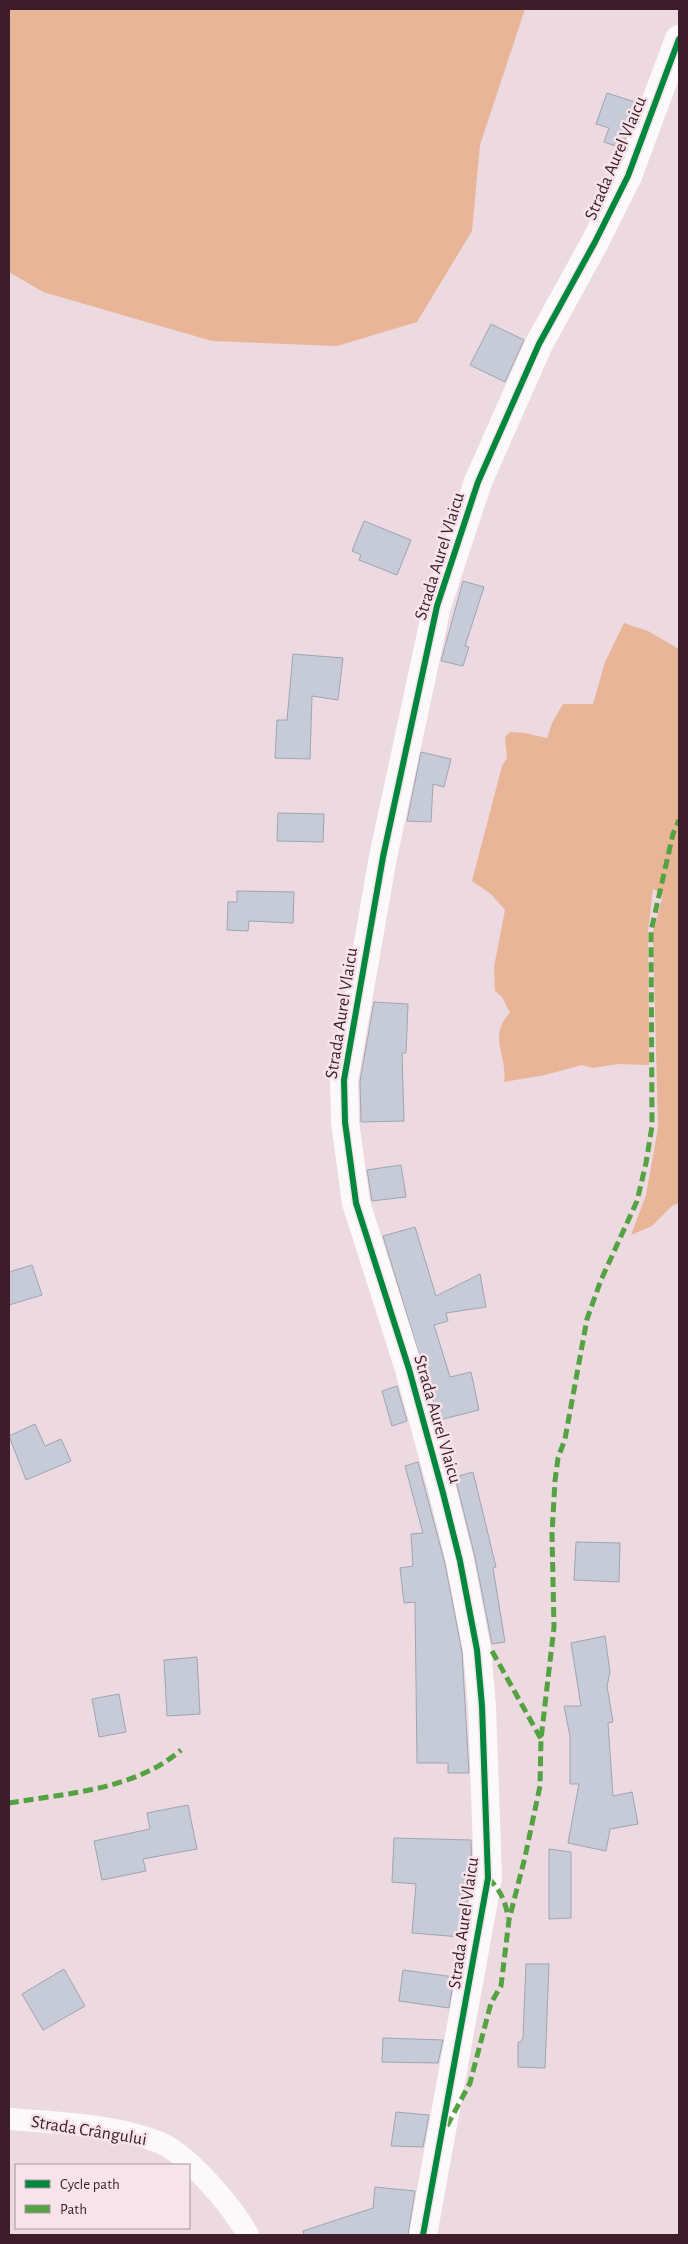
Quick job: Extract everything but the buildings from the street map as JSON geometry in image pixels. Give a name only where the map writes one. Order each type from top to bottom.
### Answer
[{"type":"street","name":"Strada Aurel Vlaicu","points":[[423,2235],[488,1878],[482,1706],[477,1650],[460,1561],[443,1492],[408,1369],[356,1203],[345,1122],[344,1080],[383,857],[437,606],[478,482],[539,344],[596,242],[628,176],[679,39]]},
{"type":"street","name":"Strada Crângului","points":[[9,2119],[91,2127],[124,2132],[158,2141],[197,2169],[223,2199],[248,2235]]},
{"type":"shaded area","points":[[9,9],[525,9],[480,145],[472,231],[417,322],[337,346],[212,341],[43,292],[9,272]]},
{"type":"shaded area","points":[[624,623],[648,631],[679,649],[679,1203],[672,1206],[652,1226],[631,1235],[646,1195],[658,1128],[653,932],[663,895],[653,889],[648,931],[649,1065],[618,1064],[593,1068],[582,1065],[545,1075],[504,1082],[499,1038],[503,1022],[510,1013],[502,997],[495,991],[494,967],[505,910],[491,894],[472,881],[502,766],[507,758],[505,737],[510,732],[547,738],[553,721],[563,704],[593,704],[605,662]]},
{"type":"marked path","points":[[447,2126],[470,2083],[491,2003],[501,1986],[509,1920],[540,1786],[541,1739],[554,1627],[552,1534],[558,1458],[565,1439],[587,1319],[601,1280],[637,1201],[646,1163],[652,1126],[651,931],[673,834],[679,820]]},
{"type":"marked path","points":[[492,1651],[541,1739]]},
{"type":"marked path","points":[[9,1803],[100,1788],[122,1782],[143,1774],[181,1750]]},
{"type":"marked path","points":[[488,1878],[502,1896],[508,1918]]},
{"type":"cycle path","points":[[423,2235],[488,1878],[482,1706],[477,1650],[460,1561],[443,1493],[409,1369],[356,1203],[345,1122],[344,1080],[383,857],[437,606],[478,482],[539,344],[595,242],[628,176],[679,39]]}]
